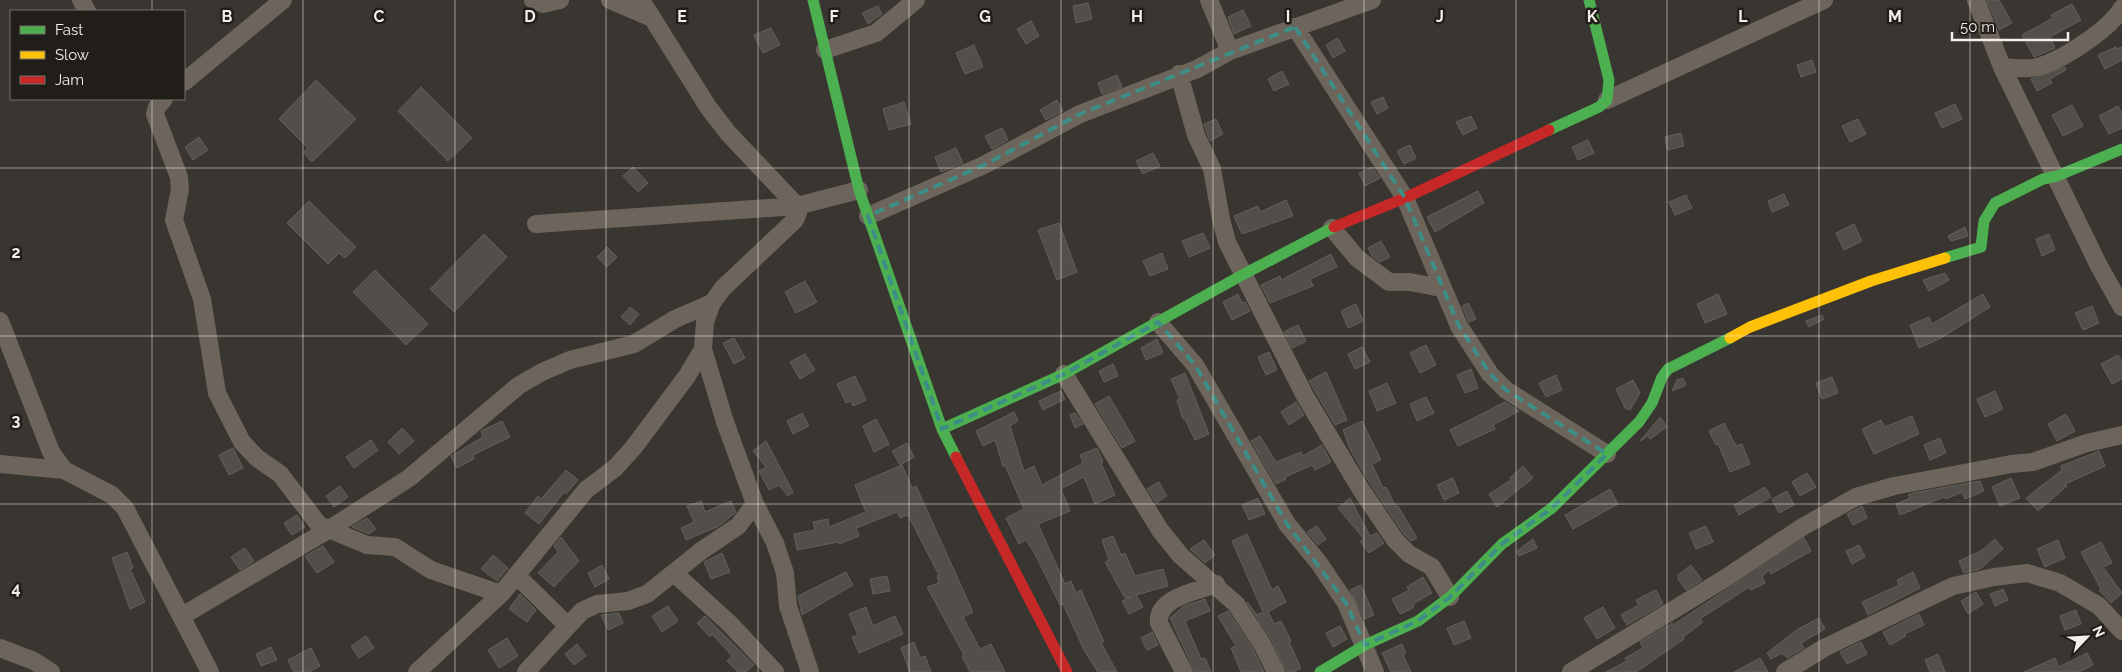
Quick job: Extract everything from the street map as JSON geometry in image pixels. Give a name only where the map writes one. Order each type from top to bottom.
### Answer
[{"type":"street","points":[[185,81],[283,0]]},
{"type":"street","points":[[533,0],[543,4],[560,0]]},
{"type":"street","points":[[610,0],[652,18]]},
{"type":"street","points":[[641,0],[708,107],[728,133],[797,206],[798,213],[795,220],[723,288],[712,303],[705,322],[703,349],[724,422],[754,504],[775,543],[785,573],[788,606],[810,672]]},
{"type":"street","points":[[813,0],[859,190],[942,429],[1067,672]]},
{"type":"street","points":[[825,50],[886,27],[916,0]]},
{"type":"street","points":[[1209,0],[1230,51]]},
{"type":"street","points":[[868,216],[984,165],[1080,114],[1197,68],[1230,51],[1296,27],[1336,6],[1372,0]]},
{"type":"street","points":[[1589,0],[1609,80],[1610,91],[1607,100]]},
{"type":"street","points":[[942,429],[1064,374],[1244,274],[1332,228],[1404,198],[1599,107],[1607,100],[1824,0]]},
{"type":"street","points":[[1976,0],[2002,67],[2057,176],[2099,266],[2122,307]]},
{"type":"street","points":[[2002,67],[2036,68],[2068,53],[2109,24],[2122,8]]},
{"type":"street","points":[[1296,27],[1404,198],[1441,288],[1459,326],[1490,374],[1506,390],[1607,454]]},
{"type":"street","points":[[1179,74],[1196,135],[1212,170],[1221,219],[1228,242],[1305,396],[1360,488],[1395,540],[1409,554],[1432,566],[1450,597]]},
{"type":"street","points":[[158,102],[155,114],[179,177],[180,189],[174,220],[202,299],[217,393],[242,442],[257,458],[280,474],[319,525],[367,545],[395,547],[431,570],[501,594]]},
{"type":"street","points":[[1320,672],[1365,645],[1418,621],[1450,597],[1502,544],[1552,508],[1639,422],[1652,403],[1662,377],[1668,368],[1758,324],[1871,281],[1981,247],[1984,221],[1995,203],[2042,179],[2057,176],[2122,149]]},
{"type":"street","points":[[536,224],[797,206],[859,190]]},
{"type":"street","points":[[1332,228],[1358,258],[1389,282],[1410,282],[1441,288]]},
{"type":"street","points":[[182,616],[328,530],[409,478],[518,386],[542,372],[570,360],[634,344],[675,319],[712,303]]},
{"type":"street","points":[[0,321],[50,452],[64,470]]},
{"type":"street","points":[[1158,322],[1195,365],[1287,524],[1319,563],[1346,603],[1375,672]]},
{"type":"street","points":[[417,672],[501,594],[586,490],[615,468],[634,447],[687,376],[703,349]]},
{"type":"street","points":[[1064,374],[1160,530],[1181,556],[1216,584],[1236,604],[1262,644],[1276,672]]},
{"type":"street","points":[[1571,672],[1724,579],[1804,526],[1856,497],[1939,477],[2033,462],[2087,443],[2122,435]]},
{"type":"street","points":[[0,464],[64,470],[112,495],[126,508],[210,672]]},
{"type":"street","points":[[526,672],[582,611],[597,604],[628,600],[647,594],[701,550],[738,526],[754,504]]},
{"type":"street","points":[[674,573],[730,624],[775,672]]},
{"type":"street","points":[[1785,672],[1824,648],[1953,586],[1994,577],[2027,573],[2060,582],[2100,606],[2122,631]]},
{"type":"street","points":[[516,575],[568,626]]},
{"type":"street","points":[[1184,672],[1159,623],[1158,615],[1162,607],[1171,602],[1216,584]]},
{"type":"street","points":[[0,648],[34,661],[51,672]]},
{"type":"highlighted area","points":[[1295,27],[1405,198],[1459,326],[1490,374],[1506,390],[1607,454],[1552,508],[1502,544],[1450,597],[1418,621],[1365,645],[1346,603],[1287,524],[1195,365],[1158,322],[1064,374],[942,429],[868,216],[984,165],[1080,114]]},
{"type":"building","points":[[1987,0],[1999,0],[2012,23],[1999,30]]},
{"type":"building","points":[[1088,3],[1092,19],[1076,23],[1073,6]]},
{"type":"building","points":[[2072,4],[2081,20],[2050,37],[2055,48],[2034,57],[2022,35],[2053,18],[2051,15]]},
{"type":"building","points":[[878,6],[882,14],[868,24],[862,13]]},
{"type":"building","points":[[1243,10],[1251,26],[1234,34],[1228,17]]},
{"type":"building","points":[[1031,21],[1039,36],[1026,44],[1017,29]]},
{"type":"building","points":[[771,28],[780,45],[763,53],[754,35]]},
{"type":"building","points":[[1338,38],[1345,51],[1333,58],[1326,45]]},
{"type":"building","points":[[974,45],[983,67],[965,74],[956,53]]},
{"type":"building","points":[[2116,47],[2117,49],[2122,47],[2122,60],[2105,69],[2098,55]]},
{"type":"building","points":[[1812,60],[1816,72],[1801,77],[1797,65]]},
{"type":"building","points":[[2065,67],[2066,70],[2050,79],[2052,83],[2037,91],[2031,79]]},
{"type":"building","points":[[1282,71],[1289,84],[1274,91],[1268,79]]},
{"type":"building","points":[[1117,75],[1122,87],[1102,94],[1098,83]]},
{"type":"building","points":[[316,80],[356,119],[312,162],[303,152],[308,148],[279,119]]},
{"type":"building","points":[[421,87],[472,138],[448,161],[398,111]]},
{"type":"building","points":[[1383,97],[1388,108],[1377,114],[1371,102]]},
{"type":"building","points":[[1057,100],[1063,111],[1046,120],[1040,110]]},
{"type":"building","points":[[904,102],[911,124],[889,130],[883,109]]},
{"type":"building","points":[[1955,104],[1962,119],[1942,128],[1935,113]]},
{"type":"building","points":[[2072,105],[2083,126],[2063,136],[2052,115]]},
{"type":"building","points":[[2118,106],[2122,114],[2122,128],[2109,134],[2099,116]]},
{"type":"building","points":[[1471,116],[1477,128],[1463,135],[1456,122]]},
{"type":"building","points":[[1216,119],[1223,134],[1210,141],[1204,124]]},
{"type":"building","points":[[1858,119],[1866,134],[1850,142],[1842,126]]},
{"type":"building","points":[[1002,128],[1008,140],[992,149],[985,136]]},
{"type":"building","points":[[1681,133],[1684,146],[1667,150],[1665,137]]},
{"type":"building","points":[[199,137],[208,150],[193,160],[185,147]]},
{"type":"building","points":[[1588,140],[1594,153],[1578,160],[1572,147]]},
{"type":"building","points":[[1410,145],[1416,158],[1404,164],[1397,151]]},
{"type":"building","points":[[956,148],[963,163],[941,172],[935,157]]},
{"type":"building","points":[[1153,153],[1160,166],[1143,174],[1136,161]]},
{"type":"building","points":[[633,167],[648,183],[638,192],[623,176]]},
{"type":"building","points":[[1372,167],[1380,178],[1365,186],[1359,173]]},
{"type":"building","points":[[1478,191],[1484,203],[1435,232],[1427,217]]},
{"type":"building","points":[[1784,194],[1789,205],[1772,212],[1768,201]]},
{"type":"building","points":[[1686,195],[1692,208],[1675,215],[1669,202]]},
{"type":"building","points":[[1286,200],[1293,216],[1242,234],[1234,216],[1258,206],[1260,212]]},
{"type":"building","points":[[309,201],[356,247],[345,258],[339,253],[328,264],[287,223]]},
{"type":"building","points":[[1059,223],[1077,272],[1057,280],[1038,230]]},
{"type":"building","points":[[1854,224],[1862,241],[1844,250],[1836,233]]},
{"type":"building","points":[[1965,227],[1968,236],[1951,241],[1948,236]]},
{"type":"building","points":[[1203,233],[1210,248],[1189,257],[1182,241]]},
{"type":"building","points":[[484,234],[507,257],[454,312],[430,289]]},
{"type":"building","points":[[2049,234],[2055,250],[2042,256],[2036,239]]},
{"type":"building","points":[[1381,241],[1390,257],[1380,262],[1372,256],[1368,248]]},
{"type":"building","points":[[607,247],[617,257],[607,267],[597,257]]},
{"type":"building","points":[[1162,253],[1168,269],[1150,276],[1143,261]]},
{"type":"building","points":[[1331,254],[1337,267],[1310,279],[1313,286],[1270,303],[1261,285],[1280,276],[1281,280]]},
{"type":"building","points":[[375,270],[428,324],[406,345],[353,292]]},
{"type":"building","points":[[1945,273],[1949,280],[1929,291],[1923,280]]},
{"type":"building","points":[[805,281],[817,302],[796,313],[785,292]]},
{"type":"building","points":[[1238,294],[1242,303],[1245,302],[1250,311],[1232,320],[1223,302]]},
{"type":"building","points":[[1718,294],[1727,314],[1705,323],[1697,304]]},
{"type":"building","points":[[1983,294],[1990,307],[1941,338],[1919,348],[1910,325],[1929,317],[1932,324]]},
{"type":"building","points":[[1468,303],[1476,319],[1469,322],[1462,306]]},
{"type":"building","points":[[1356,304],[1363,321],[1348,328],[1341,311]]},
{"type":"building","points":[[2092,306],[2099,323],[2083,330],[2075,313]]},
{"type":"building","points":[[630,307],[639,314],[630,325],[621,317]]},
{"type":"building","points":[[1822,315],[1824,319],[1809,327],[1806,321]]},
{"type":"building","points":[[1298,325],[1306,341],[1292,348],[1284,332]]},
{"type":"building","points":[[734,338],[745,358],[734,364],[723,343]]},
{"type":"building","points":[[1157,339],[1163,353],[1146,360],[1141,348]]},
{"type":"building","points":[[1426,345],[1436,365],[1420,373],[1410,353]]},
{"type":"building","points":[[1362,347],[1370,362],[1355,369],[1348,354]]},
{"type":"building","points":[[1269,352],[1277,370],[1266,375],[1258,357]]},
{"type":"building","points":[[805,354],[815,370],[800,379],[790,362]]},
{"type":"building","points":[[2118,355],[2122,363],[2122,379],[2112,384],[2101,364]]},
{"type":"building","points":[[1113,364],[1118,376],[1104,382],[1099,371]]},
{"type":"building","points":[[1471,369],[1478,388],[1465,393],[1457,375]]},
{"type":"building","points":[[1326,372],[1347,420],[1335,425],[1309,381]]},
{"type":"building","points":[[1185,373],[1209,434],[1195,440],[1185,419],[1183,419],[1177,400],[1180,399],[1171,379]]},
{"type":"building","points":[[1556,375],[1562,390],[1546,397],[1539,383]]},
{"type":"building","points":[[855,376],[866,400],[853,406],[851,401],[846,403],[837,384]]},
{"type":"building","points":[[1832,377],[1838,393],[1822,399],[1816,383]]},
{"type":"building","points":[[1683,378],[1686,385],[1672,391],[1677,380]]},
{"type":"building","points":[[1633,380],[1640,393],[1630,410],[1625,408],[1616,389]]},
{"type":"building","points":[[1387,383],[1396,403],[1377,411],[1369,391]]},
{"type":"building","points":[[1061,391],[1065,399],[1043,410],[1039,401]]},
{"type":"building","points":[[1995,391],[2003,409],[1985,417],[1977,399]]},
{"type":"building","points":[[1109,396],[1135,441],[1122,448],[1095,404]]},
{"type":"building","points":[[1426,397],[1434,413],[1417,421],[1410,404]]},
{"type":"building","points":[[1296,402],[1304,415],[1289,425],[1281,412]]},
{"type":"building","points":[[1505,402],[1519,411],[1493,425],[1495,429],[1458,446],[1450,430]]},
{"type":"building","points":[[1014,412],[1018,421],[1010,426],[1024,471],[1034,466],[1042,485],[1083,463],[1080,455],[1097,448],[1103,462],[1101,463],[1115,495],[1095,504],[1084,477],[1061,489],[1070,511],[1038,524],[1065,584],[1071,581],[1076,593],[1081,590],[1104,642],[1101,643],[1117,672],[1098,672],[1084,650],[1063,604],[1060,605],[1035,554],[1026,540],[1019,544],[1006,518],[1024,509],[1005,465],[1003,466],[995,440],[983,446],[976,431]]},
{"type":"building","points":[[802,413],[809,426],[793,434],[787,421]]},
{"type":"building","points":[[1075,413],[1083,424],[1075,428],[1070,415]]},
{"type":"building","points":[[2066,414],[2075,431],[2057,441],[2048,424]]},
{"type":"building","points":[[1912,416],[1919,434],[1874,454],[1862,429],[1881,420],[1885,427]]},
{"type":"building","points":[[1660,417],[1667,427],[1650,439],[1648,436],[1640,441]]},
{"type":"building","points":[[876,419],[889,444],[874,452],[863,426]]},
{"type":"building","points":[[502,421],[510,437],[473,455],[474,459],[457,468],[451,456],[483,437],[481,431]]},
{"type":"building","points":[[1362,421],[1381,460],[1372,464],[1383,488],[1386,487],[1396,507],[1398,506],[1417,538],[1411,541],[1403,533],[1369,482],[1350,449],[1343,430]]},
{"type":"building","points":[[1724,423],[1736,446],[1742,444],[1750,464],[1730,472],[1718,444],[1716,445],[1709,431]]},
{"type":"building","points":[[402,428],[414,441],[399,454],[388,442]]},
{"type":"building","points":[[1260,436],[1276,462],[1301,452],[1303,456],[1322,445],[1331,462],[1315,470],[1312,465],[1285,477],[1286,479],[1276,484],[1251,441]]},
{"type":"building","points":[[1940,438],[1946,453],[1930,460],[1924,445]]},
{"type":"building","points":[[371,440],[378,450],[354,468],[346,457]]},
{"type":"building","points":[[766,441],[793,492],[788,496],[779,485],[769,490],[759,471],[766,467],[753,451]]},
{"type":"building","points":[[907,443],[914,457],[900,465],[892,451]]},
{"type":"building","points":[[233,448],[243,468],[229,475],[219,455]]},
{"type":"building","points":[[2099,451],[2105,466],[2065,484],[2067,486],[2038,511],[2026,498],[2062,470],[2061,466]]},
{"type":"building","points":[[902,465],[912,488],[916,486],[973,612],[963,617],[980,649],[991,644],[1005,672],[970,672],[962,656],[964,655],[927,587],[939,583],[937,576],[939,575],[908,515],[900,518],[897,512],[856,528],[859,536],[839,544],[838,542],[797,550],[794,534],[815,530],[813,522],[828,519],[829,527],[866,512],[855,485]]},
{"type":"building","points":[[1523,466],[1533,478],[1497,507],[1489,494],[1511,480],[1510,478]]},
{"type":"building","points":[[566,470],[578,480],[566,494],[564,492],[539,524],[525,513],[538,496],[541,499]]},
{"type":"building","points":[[1807,473],[1816,487],[1800,496],[1792,482]]},
{"type":"building","points":[[1453,478],[1459,493],[1444,500],[1437,485]]},
{"type":"building","points":[[2011,478],[2020,498],[2000,506],[1992,487]]},
{"type":"building","points":[[1980,481],[1984,491],[1965,499],[1962,492],[1946,499],[1944,497],[1900,515],[1896,504],[1910,498],[1908,495],[1913,493]]},
{"type":"building","points":[[1159,482],[1167,496],[1156,503],[1147,489]]},
{"type":"building","points":[[340,486],[348,497],[334,507],[326,496]]},
{"type":"building","points":[[1765,487],[1771,497],[1739,515],[1734,505]]},
{"type":"building","points":[[1610,489],[1618,504],[1573,529],[1565,515]]},
{"type":"building","points":[[1787,491],[1794,505],[1779,513],[1772,499]]},
{"type":"building","points":[[1258,498],[1265,514],[1249,520],[1242,505]]},
{"type":"building","points":[[1350,498],[1370,536],[1377,533],[1384,543],[1369,553],[1360,541],[1364,539],[1338,508]]},
{"type":"building","points":[[701,501],[705,512],[731,501],[736,512],[719,526],[686,540],[681,528],[694,522],[687,506]]},
{"type":"building","points":[[1862,506],[1867,518],[1853,525],[1847,514]]},
{"type":"building","points":[[297,515],[305,527],[292,535],[284,523]]},
{"type":"building","points":[[367,518],[376,529],[369,534],[352,527]]},
{"type":"building","points":[[1317,526],[1326,539],[1318,545],[1307,532]]},
{"type":"building","points":[[1706,526],[1713,542],[1696,549],[1689,533]]},
{"type":"building","points":[[1247,534],[1272,590],[1278,586],[1286,602],[1268,612],[1274,624],[1281,621],[1291,641],[1289,642],[1301,668],[1293,672],[1287,672],[1271,639],[1247,602],[1257,615],[1263,612],[1232,541]]},
{"type":"building","points":[[1113,536],[1121,555],[1125,553],[1135,576],[1163,569],[1168,586],[1136,595],[1143,607],[1129,614],[1122,601],[1131,597],[1125,598],[1105,562],[1109,560],[1102,540]]},
{"type":"building","points":[[561,537],[579,561],[554,587],[538,573],[558,552],[554,546]]},
{"type":"building","points":[[1804,538],[1811,551],[1771,574],[1769,570],[1762,576],[1765,583],[1751,590],[1749,587],[1700,619],[1703,622],[1683,637],[1684,639],[1648,664],[1636,672],[1606,672],[1627,661],[1625,658],[1643,648],[1640,642],[1672,623],[1673,625]]},
{"type":"building","points":[[1533,539],[1537,548],[1519,556],[1517,551]]},
{"type":"building","points":[[1995,539],[2003,549],[1980,569],[1964,573],[1959,561],[1981,551]]},
{"type":"building","points":[[1204,540],[1215,555],[1205,563],[1190,549]]},
{"type":"building","points":[[2058,540],[2065,558],[2045,567],[2037,549]]},
{"type":"building","points":[[2101,542],[2112,563],[2103,567],[2122,593],[2111,603],[2099,590],[2101,589],[2081,552]]},
{"type":"building","points":[[1859,545],[1865,557],[1852,564],[1846,551]]},
{"type":"building","points":[[323,546],[334,562],[317,573],[305,556]]},
{"type":"building","points":[[245,548],[254,561],[240,570],[231,557]]},
{"type":"building","points":[[127,552],[133,568],[130,569],[145,602],[130,609],[112,558]]},
{"type":"building","points":[[722,553],[730,572],[711,579],[704,562]]},
{"type":"building","points":[[493,555],[508,568],[497,581],[481,569]]},
{"type":"building","points":[[602,565],[609,579],[595,587],[588,573]]},
{"type":"building","points":[[1691,565],[1702,580],[1686,590],[1678,579],[1678,575]]},
{"type":"building","points":[[846,572],[853,585],[802,615],[798,596]]},
{"type":"building","points":[[1913,572],[1920,588],[1868,615],[1862,602],[1899,585],[1897,580]]},
{"type":"building","points":[[887,576],[890,591],[873,594],[870,579]]},
{"type":"building","points":[[1423,577],[1432,593],[1413,604],[1414,606],[1411,609],[1400,614],[1392,599],[1409,590],[1407,587]]},
{"type":"building","points":[[1361,585],[1374,615],[1364,619],[1350,590]]},
{"type":"building","points":[[2003,589],[2008,600],[1995,606],[1990,594]]},
{"type":"building","points":[[1656,590],[1663,604],[1627,625],[1621,615],[1639,605],[1636,600]]},
{"type":"building","points":[[1976,592],[1983,604],[1968,614],[1961,601]]},
{"type":"building","points":[[520,594],[536,610],[527,622],[509,609]]},
{"type":"building","points":[[1205,599],[1210,611],[1185,621],[1201,659],[1205,658],[1211,672],[1195,672],[1170,618],[1184,606]]},
{"type":"building","points":[[668,606],[678,621],[662,632],[652,616]]},
{"type":"building","points":[[866,607],[873,626],[895,616],[903,634],[859,653],[852,637],[858,635],[849,614]]},
{"type":"building","points":[[1603,607],[1615,628],[1597,639],[1584,618]]},
{"type":"building","points":[[2076,610],[2081,624],[2065,630],[2060,616]]},
{"type":"building","points":[[1228,611],[1253,649],[1264,672],[1241,672],[1231,648],[1236,646],[1218,616]]},
{"type":"building","points":[[619,613],[623,623],[608,630],[601,615]]},
{"type":"building","points":[[1919,614],[1924,625],[1904,634],[1906,636],[1890,645],[1883,632]]},
{"type":"building","points":[[705,616],[754,665],[746,672],[738,672],[727,661],[732,656],[712,634],[710,637],[697,623]]},
{"type":"building","points":[[1819,618],[1825,629],[1801,643],[1804,648],[1787,658],[1782,653],[1771,659],[1767,653],[1798,629]]},
{"type":"building","points":[[1464,621],[1471,638],[1454,645],[1447,628]]},
{"type":"building","points":[[1340,626],[1347,639],[1333,647],[1326,633]]},
{"type":"building","points":[[1152,632],[1158,645],[1147,650],[1141,638]]},
{"type":"building","points":[[366,636],[374,648],[359,658],[351,646]]},
{"type":"building","points":[[507,638],[518,656],[499,668],[488,650]]},
{"type":"building","points":[[914,642],[920,658],[925,656],[931,672],[910,672],[901,648]]},
{"type":"building","points":[[1861,642],[1867,654],[1847,664],[1840,652]]},
{"type":"building","points":[[577,644],[586,656],[574,665],[565,654]]},
{"type":"building","points":[[1402,644],[1406,653],[1403,655],[1411,672],[1391,672],[1382,653]]},
{"type":"building","points":[[271,647],[277,660],[261,666],[256,654]]},
{"type":"building","points":[[311,648],[320,666],[309,672],[294,672],[288,660]]},
{"type":"building","points":[[2087,653],[2093,665],[2079,672],[2024,672],[2055,658],[2059,667]]},
{"type":"building","points":[[1938,654],[1945,672],[1930,672],[1925,660]]},
{"type":"building","points":[[1760,658],[1768,672],[1734,672]]},
{"type":"traffic: fast","points":[[813,0],[859,190],[942,429],[956,457]]},
{"type":"traffic: fast","points":[[1549,130],[1599,107],[1607,100],[1609,80],[1589,0]]},
{"type":"traffic: fast","points":[[1945,258],[1981,247],[1984,221],[1995,203],[2043,179],[2057,176],[2122,149]]},
{"type":"traffic: fast","points":[[942,429],[1064,374],[1244,274],[1334,227]]},
{"type":"traffic: fast","points":[[1320,672],[1365,645],[1418,621],[1450,597],[1502,544],[1552,508],[1639,422],[1652,403],[1662,377],[1668,369],[1730,338]]},
{"type":"traffic: slow","points":[[1730,338],[1750,327],[1871,281],[1945,258]]},
{"type":"traffic: jam","points":[[1334,227],[1405,198],[1549,130]]},
{"type":"traffic: jam","points":[[956,457],[1067,672]]}]
